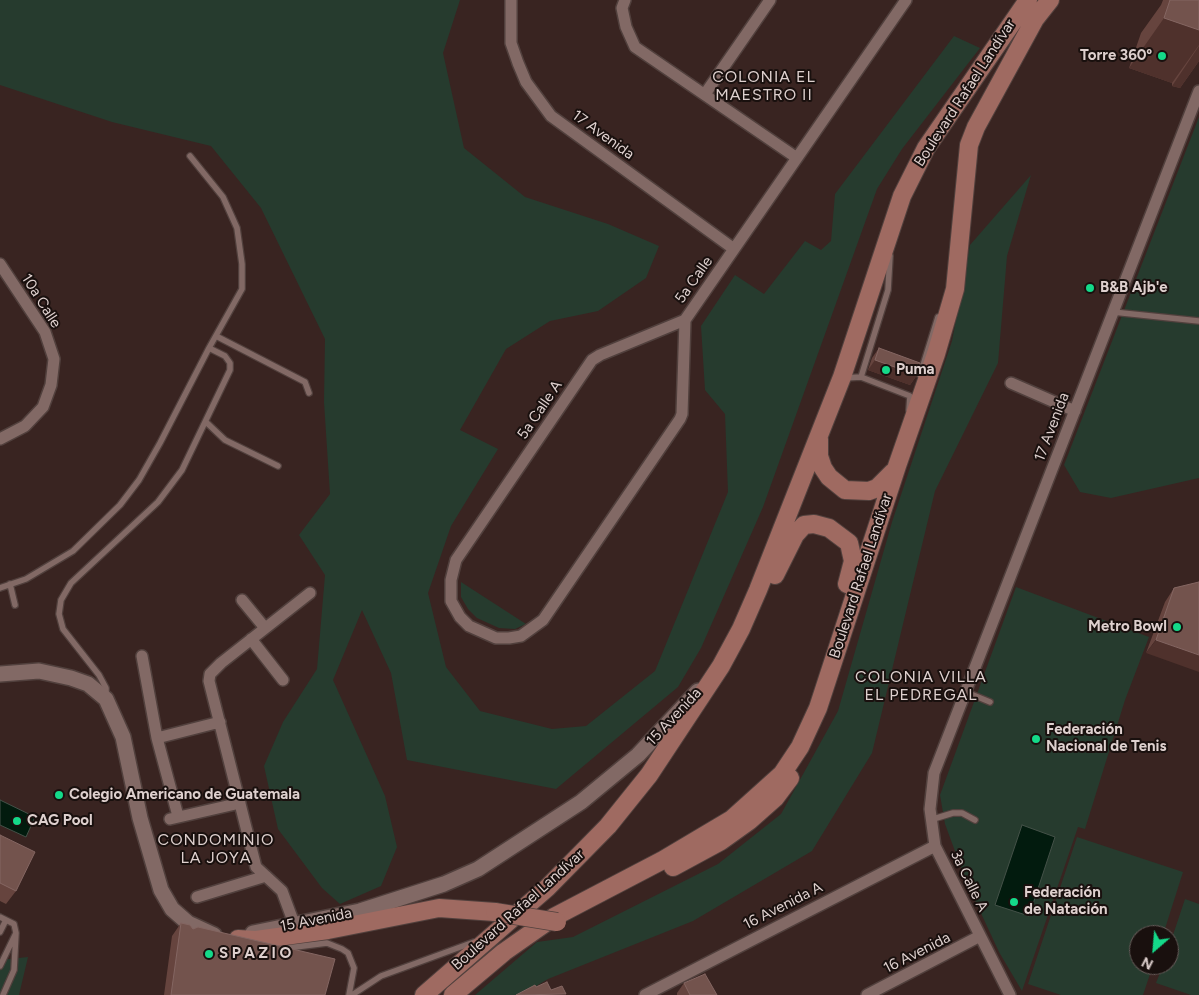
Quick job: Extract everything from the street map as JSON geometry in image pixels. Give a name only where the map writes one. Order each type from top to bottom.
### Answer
[{"type":"main road","name":"Boulevard Rafael Landívar","points":[[453,995],[504,952],[554,917],[663,860],[723,824],[758,797],[782,774],[800,747],[818,708],[894,461],[936,354],[950,293],[970,145],[976,127],[1035,19],[1050,0]]},
{"type":"main road","name":"Boulevard Rafael Landívar","points":[[424,995],[561,875],[625,806],[684,725],[721,666],[741,629],[842,377],[902,196],[926,148],[1023,4]]},
{"type":"main road","points":[[819,434],[819,456],[823,468],[829,477],[845,490],[859,492],[877,488],[890,476],[894,461]]},
{"type":"main road","points":[[231,939],[256,940],[328,930],[440,908],[487,911],[548,922],[570,920],[721,842],[775,798],[810,748],[828,706],[838,668],[840,610],[853,561],[851,548],[840,534],[814,524],[804,525],[795,535],[762,604],[741,629]]},
{"type":"street","points":[[624,0],[622,8],[626,27],[635,46],[798,158]]},
{"type":"street","points":[[705,94],[770,0]]},
{"type":"street","name":"5a Calle","points":[[456,560],[451,580],[451,601],[460,618],[469,626],[496,638],[509,638],[521,636],[543,620],[680,419],[682,414],[685,320],[906,0]]},
{"type":"street","name":"17 Avenida","points":[[510,4],[511,43],[518,63],[526,82],[551,116],[734,248]]},
{"type":"street","name":"17 Avenida","points":[[934,773],[1199,91]]},
{"type":"street","name":"10a Calle","points":[[0,439],[25,426],[43,406],[51,385],[54,359],[45,332],[1,266]]},
{"type":"street","name":"5a Calle A","points":[[456,560],[592,360],[685,320]]},
{"type":"street","points":[[1011,383],[1075,411]]},
{"type":"street","points":[[292,926],[292,918],[282,891],[256,867],[210,681],[210,674],[310,593]]},
{"type":"street","points":[[242,600],[265,628]]},
{"type":"street","points":[[252,639],[283,680]]},
{"type":"street","points":[[142,656],[174,817],[240,803]]},
{"type":"street","name":"15 Avenida","points":[[231,939],[251,933],[360,911],[444,884],[478,869],[581,802],[638,755],[721,666]]},
{"type":"street","points":[[0,674],[39,671],[55,674],[88,684],[106,699],[123,737],[140,818],[161,890],[172,909],[187,926],[231,939]]},
{"type":"street","points":[[157,738],[220,722]]},
{"type":"street","name":"3a Calle A","points":[[934,773],[930,820],[935,846],[1010,995]]},
{"type":"street","name":"16 Avenida A","points":[[645,995],[935,846]]},
{"type":"street","points":[[197,897],[266,876]]},
{"type":"street","name":"16 Avenida","points":[[867,995],[980,936]]},
{"type":"lane","points":[[0,588],[33,575],[73,551],[120,505],[144,472],[242,289],[242,264],[237,228],[223,196],[190,156]]},
{"type":"lane","points":[[861,377],[888,290],[891,231]]},
{"type":"lane","points":[[918,379],[941,307]]},
{"type":"lane","points":[[1113,312],[1199,320]]},
{"type":"lane","points":[[216,336],[305,382],[309,393]]},
{"type":"lane","points":[[106,699],[106,688],[99,675],[63,629],[59,614],[61,600],[71,583],[143,517],[182,470],[230,370],[230,363],[225,356],[209,348]]},
{"type":"lane","points":[[842,377],[851,379],[861,377],[910,396],[910,406]]},
{"type":"lane","points":[[907,414],[916,388]]},
{"type":"lane","points":[[206,422],[225,440],[278,466]]},
{"type":"lane","points":[[10,584],[15,606]]},
{"type":"lane","points":[[966,692],[990,702]]},
{"type":"lane","points":[[930,820],[953,813],[962,813],[975,820]]},
{"type":"lane","points":[[0,932],[3,918],[14,924],[16,933],[14,970],[3,995]]},
{"type":"lane","points":[[0,966],[16,933]]},
{"type":"lane","points":[[351,995],[381,976],[488,937]]},
{"type":"lane","points":[[273,950],[327,943],[335,944],[348,953],[352,960],[354,968],[351,995]]},
{"type":"shaded area","points":[[0,0],[460,0],[443,53],[464,148],[525,197],[608,224],[659,246],[646,278],[598,311],[550,321],[506,349],[460,430],[498,449],[451,526],[428,593],[446,667],[480,711],[552,729],[586,726],[655,671],[728,492],[725,414],[705,390],[701,326],[735,275],[764,294],[805,241],[821,250],[831,241],[835,194],[954,36],[980,48],[902,149],[877,189],[763,507],[701,648],[678,687],[556,789],[407,760],[391,673],[362,610],[333,680],[385,796],[397,847],[381,886],[340,904],[322,888],[278,829],[264,766],[283,722],[317,669],[325,575],[299,535],[330,494],[324,402],[325,339],[261,208],[211,146],[112,122],[0,85]]},
{"type":"shaded area","points":[[1199,117],[1199,478],[1111,498],[1080,492],[1064,465]]},
{"type":"shaded area","points":[[1031,175],[1007,256],[998,363],[935,491],[872,753],[812,851],[693,921],[548,979],[521,995],[475,995],[537,942],[573,937],[718,864],[781,814],[838,711],[892,522],[952,341],[970,245]]},
{"type":"shaded area","points":[[461,582],[526,624],[515,629],[499,628],[477,618],[468,609],[461,597]]},
{"type":"shaded area","name":"Federación Nacional de Tenis","points":[[1016,587],[1149,637],[1125,700],[1085,829],[1078,827],[1022,991],[999,952],[966,881],[945,824],[940,795]]},
{"type":"shaded area","name":"CAG Pool","points":[[0,800],[35,817],[26,837],[0,825]]},
{"type":"shaded area","points":[[1022,825],[1055,837],[1029,916],[995,905]]},
{"type":"shaded area","points":[[1077,837],[1183,872],[1166,925],[1129,925],[1129,975],[1150,975],[1143,995],[1061,995],[1028,984]]},
{"type":"shaded area","points":[[1185,899],[1199,904],[1199,995],[1191,995],[1156,983],[1159,975],[1179,975],[1179,925],[1176,925]]},
{"type":"shaded area","points":[[28,957],[19,995],[0,995],[0,960]]},
{"type":"building","points":[[1170,0],[1199,0],[1199,30],[1164,18]]},
{"type":"building","points":[[879,348],[920,363],[917,375],[875,360]]},
{"type":"building","name":"Metro Bowl","points":[[1199,582],[1199,655],[1156,640],[1174,588]]},
{"type":"building","points":[[0,835],[35,852],[16,891],[0,883]]},
{"type":"building","name":"S P A Z I O","points":[[181,923],[190,925],[193,929],[198,927],[335,959],[325,995],[171,995]]},
{"type":"building","points":[[705,974],[717,995],[690,995],[684,983]]},
{"type":"building","points":[[547,982],[551,990],[562,986],[566,994],[516,995],[535,985],[536,987]]},
{"type":"place","name":"Torre 360º","points":[[1162,56]]},
{"type":"place","name":"B&B Ajb'e","points":[[1090,288]]},
{"type":"place","name":"Puma","points":[[886,370]]},
{"type":"place","name":"Metro Bowl","points":[[1177,627]]},
{"type":"place","name":"Federación Nacional de Tenis","points":[[1036,739]]},
{"type":"place","name":"Colegio Americano de Guatemala","points":[[59,795]]},
{"type":"place","name":"CAG Pool","points":[[17,821]]},
{"type":"place","name":"Federación de Natación","points":[[1014,902]]},
{"type":"place","name":"S P A Z I O","points":[[209,954]]},
{"type":"district","name":"COLONIA EL MAESTRO II","points":[[764,86]]},
{"type":"district","name":"COLONIA VILLA EL PEDREGAL","points":[[921,686]]},
{"type":"district","name":"CONDOMINIO LA JOYA","points":[[216,849]]}]
